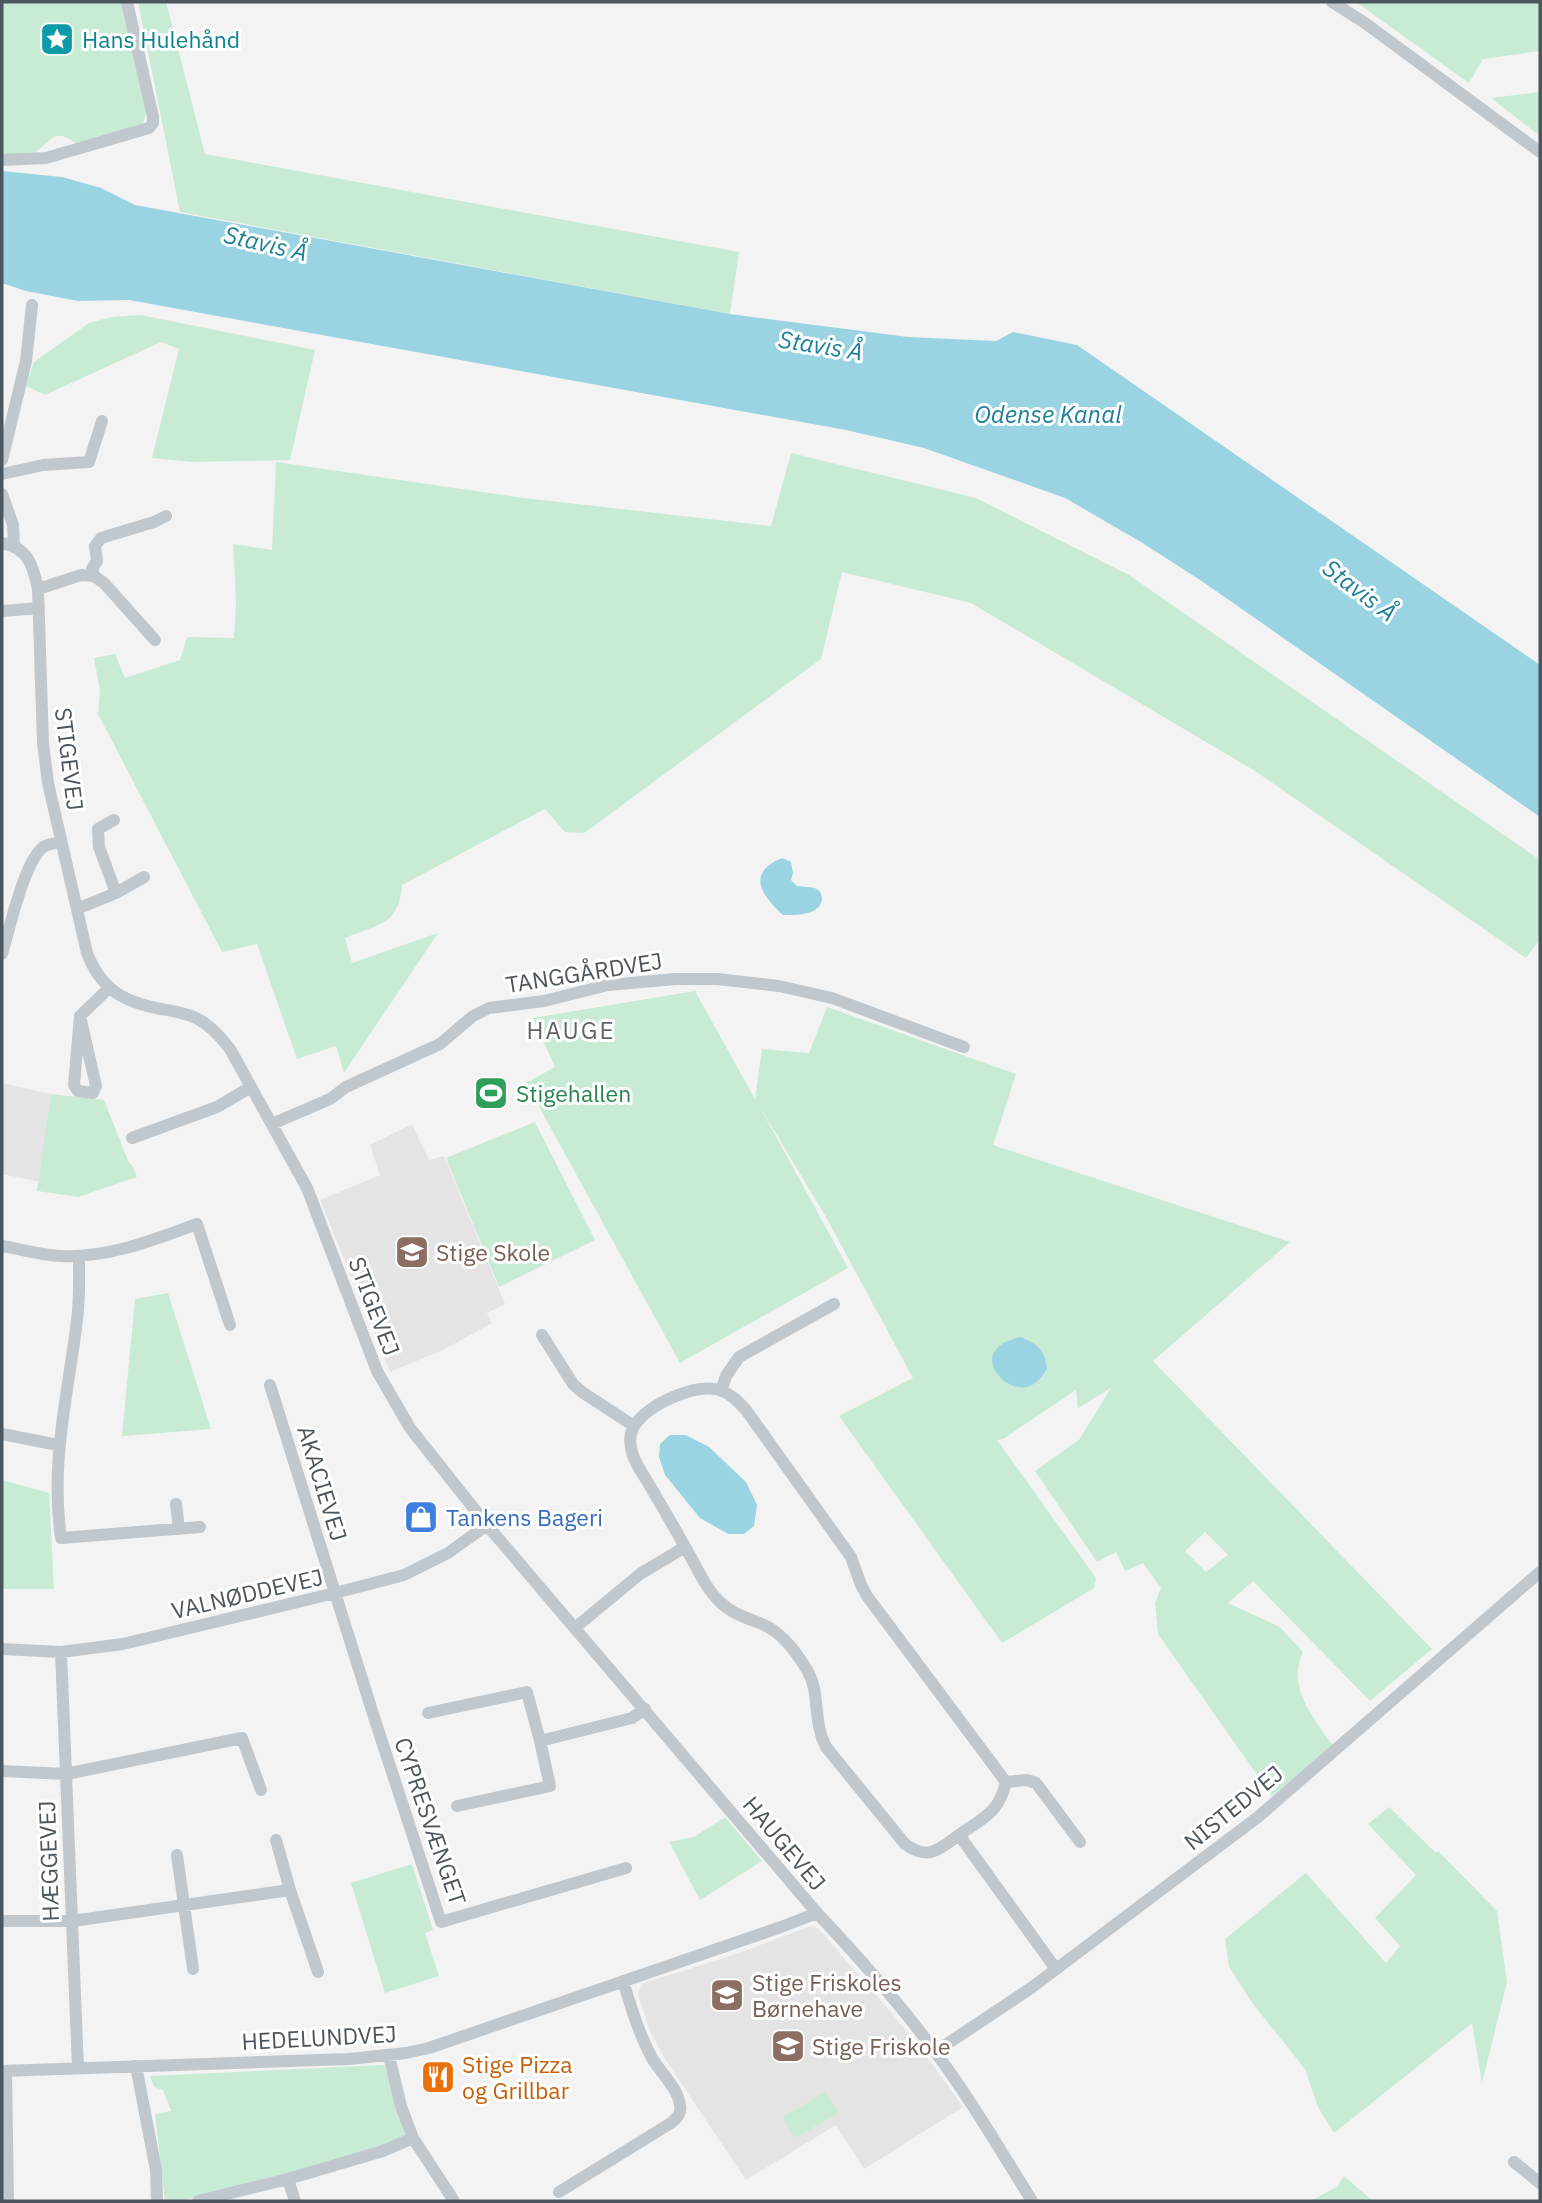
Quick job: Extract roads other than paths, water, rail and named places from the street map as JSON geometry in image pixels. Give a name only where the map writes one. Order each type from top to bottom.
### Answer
[{"type":"street","points":[[2,160],[54,156],[149,128],[153,123],[127,2]]},
{"type":"street","points":[[1332,2],[1365,23],[1540,152]]},
{"type":"street","points":[[2,460],[26,360],[32,305]]},
{"type":"street","points":[[2,474],[43,465],[89,462],[102,421]]},
{"type":"street","name":"STIGEVEJ","points":[[2,494],[13,525],[8,544],[29,560],[38,589],[43,743],[48,783],[92,966],[109,988],[131,1001],[196,1018],[209,1027],[230,1049],[307,1188],[382,1381],[410,1428],[487,1525]]},
{"type":"street","points":[[94,576],[92,569],[97,561],[95,546],[101,538],[166,516]]},
{"type":"street","points":[[38,589],[81,575],[94,576],[104,583],[155,640]]},
{"type":"street","points":[[2,611],[38,608]]},
{"type":"street","points":[[114,820],[98,829],[99,847],[116,894]]},
{"type":"street","points":[[2,954],[33,858],[44,846],[61,842]]},
{"type":"street","points":[[77,909],[116,894],[144,877]]},
{"type":"street","name":"TANGGÅRDVEJ","points":[[272,1124],[440,1044],[473,1016],[489,1008],[544,1001],[608,985],[702,979],[779,986],[832,998],[964,1047]]},
{"type":"street","points":[[80,1016],[96,1086],[93,1093],[78,1091],[74,1085],[80,1016],[109,988]]},
{"type":"street","points":[[132,1138],[217,1107],[251,1087]]},
{"type":"street","points":[[2,1246],[57,1256],[79,1256],[135,1246],[197,1224],[230,1325]]},
{"type":"street","points":[[79,1256],[77,1320],[58,1445],[57,1507],[61,1538],[200,1527]]},
{"type":"street","points":[[717,1390],[739,1357],[834,1304]]},
{"type":"street","points":[[542,1335],[573,1384],[634,1426]]},
{"type":"street","name":"AKACIEVEJ","points":[[270,1385],[335,1593]]},
{"type":"street","points":[[717,1390],[735,1398],[754,1420],[851,1557],[861,1585],[900,1628],[1006,1783],[1003,1798],[995,1809],[931,1853],[916,1852],[905,1844],[826,1747],[819,1734],[816,1695],[808,1671],[773,1630],[735,1613],[717,1600],[631,1451],[630,1441],[634,1426],[648,1412],[686,1392],[717,1390]]},
{"type":"street","points":[[2,1434],[58,1445]]},
{"type":"street","points":[[176,1504],[179,1529]]},
{"type":"street","name":"VALNØDDEVEJ","points":[[2,1649],[61,1652],[122,1644],[335,1593],[404,1575],[448,1553],[487,1525]]},
{"type":"street","name":"HAUGEVEJ","points":[[487,1525],[860,1960],[935,2052],[972,2104],[1032,2201]]},
{"type":"street","points":[[576,1627],[640,1574],[685,1547]]},
{"type":"street","name":"NISTEDVEJ","points":[[935,2052],[1031,1988],[1258,1817],[1540,1573]]},
{"type":"street","name":"CYPRESVÆNGET","points":[[335,1593],[441,1922],[626,1868]]},
{"type":"street","name":"HÆGGEVEJ","points":[[61,1652],[78,2068]]},
{"type":"street","points":[[428,1713],[527,1692],[550,1786],[457,1806]]},
{"type":"street","points":[[540,1741],[632,1718],[645,1709]]},
{"type":"street","points":[[2,1771],[66,1774],[242,1738],[261,1790]]},
{"type":"street","points":[[1006,1783],[1027,1780],[1036,1783],[1080,1842]]},
{"type":"street","points":[[959,1835],[1056,1969]]},
{"type":"street","points":[[276,1840],[318,1972]]},
{"type":"street","points":[[177,1855],[193,1969]]},
{"type":"street","points":[[2,1921],[72,1921],[290,1890]]},
{"type":"street","name":"HEDELUNDVEJ","points":[[8,2201],[4,2071],[388,2056],[429,2048],[817,1913]]},
{"type":"street","points":[[559,2192],[671,2123],[680,2113],[678,2098],[652,2058],[635,2021],[623,1981]]},
{"type":"street","points":[[388,2056],[401,2106],[413,2138],[454,2201]]},
{"type":"street","points":[[136,2066],[156,2171],[157,2201]]},
{"type":"street","points":[[198,2201],[288,2179],[383,2151],[413,2138]]},
{"type":"street","points":[[1514,2162],[1540,2183]]},
{"type":"street","points":[[288,2179],[295,2201]]},
{"type":"water","name":"Odense Kanal","points":[[2,171],[62,177],[101,188],[135,205],[730,314],[908,337],[996,341],[1013,332],[1077,345],[1540,665],[1540,817],[1203,582],[1065,498],[924,448],[846,430],[129,300],[78,301],[26,291],[2,283]]},
{"type":"water","points":[[782,858],[791,862],[791,880],[797,886],[814,888],[820,892],[820,905],[812,912],[783,915],[768,900],[761,885],[761,877],[764,870]]},
{"type":"water","points":[[1021,1337],[1040,1348],[1047,1369],[1032,1385],[1022,1387],[1002,1379],[995,1371],[992,1361],[994,1352],[1004,1343]]},
{"type":"water","points":[[670,1435],[686,1435],[709,1447],[746,1482],[757,1505],[754,1526],[744,1534],[728,1534],[700,1518],[665,1475],[659,1457],[660,1444]]},
{"type":"place","name":"Hans Hulehånd","points":[[57,39]]},
{"type":"place","name":"Stigehallen","points":[[491,1093]]},
{"type":"place","name":"Stige Skole","points":[[412,1252]]},
{"type":"place","name":"Tankens Bageri","points":[[421,1517]]},
{"type":"place","name":"Stige Friskoles Børnehave","points":[[727,1995]]},
{"type":"place","name":"Stige Friskole","points":[[788,2046]]},
{"type":"place","name":"Stige Pizza og Grillbar","points":[[438,2077]]},
{"type":"district","name":"HAUGE","points":[[571,1030]]},
{"type":"water label","name":"Stavis Å","points":[[266,243]]},
{"type":"water label","name":"Stavis Å","points":[[821,345]]},
{"type":"water label","name":"Stavis Å","points":[[1360,590]]}]
